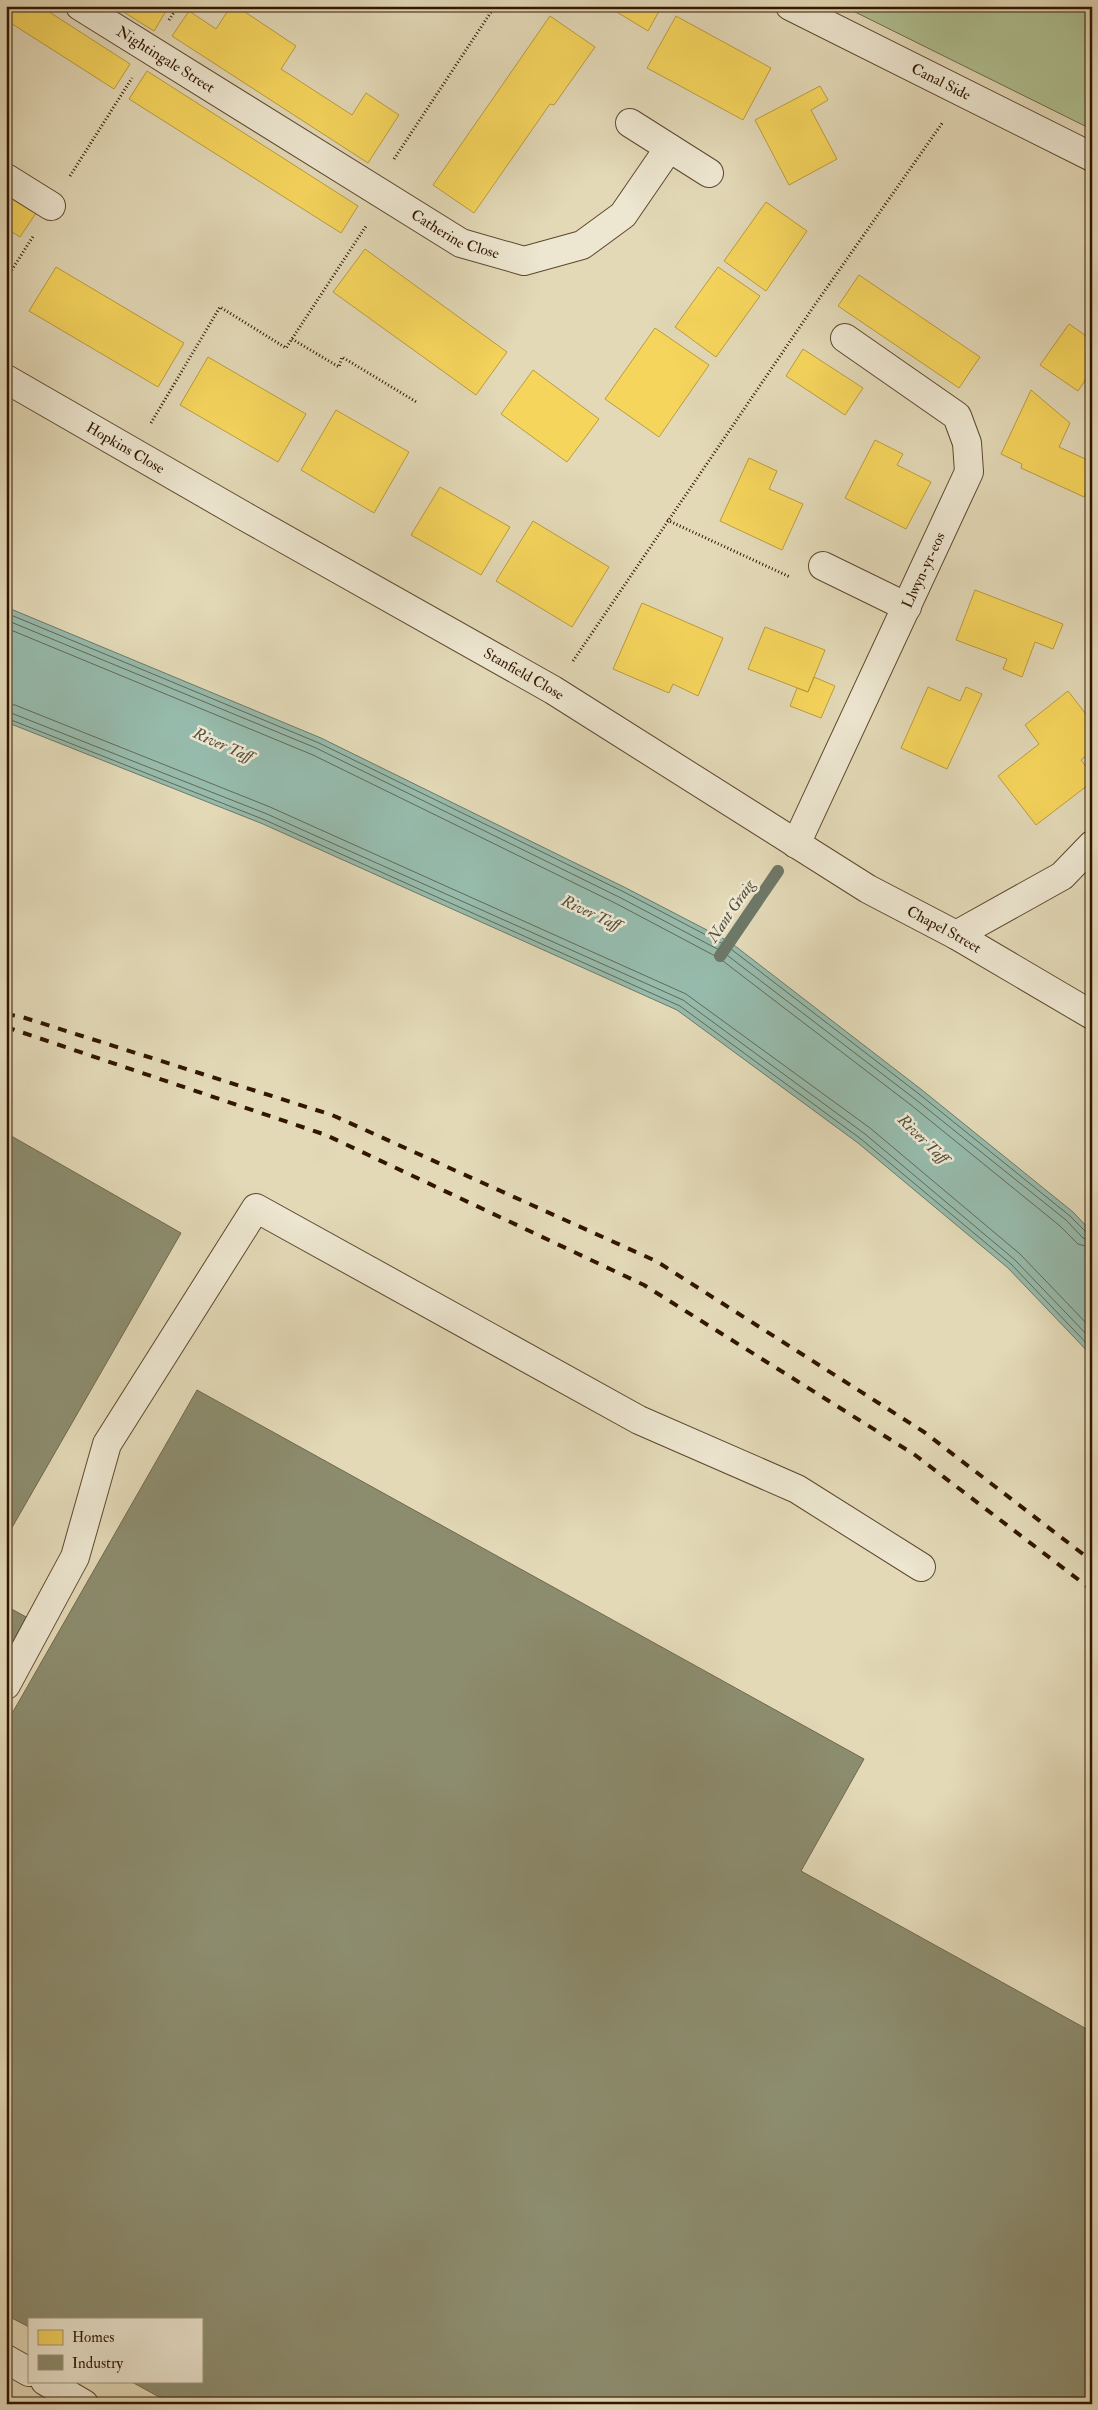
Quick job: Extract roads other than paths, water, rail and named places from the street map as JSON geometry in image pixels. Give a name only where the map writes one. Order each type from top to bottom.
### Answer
[{"type":"street","name":"Nightingale Street","points":[[80,6],[226,97]]},
{"type":"street","name":"Canal Side","points":[[790,6],[1092,157]]},
{"type":"street","name":"Catherine Close","points":[[226,97],[461,243],[524,262],[582,245],[623,215],[669,148]]},
{"type":"street","points":[[630,123],[709,173]]},
{"type":"street","points":[[6,178],[51,206]]},
{"type":"street","name":"Llwyn-yr-eos","points":[[796,844],[970,472],[967,443],[957,416],[846,338]]},
{"type":"street","name":"Hopkins Close","points":[[6,378],[244,516]]},
{"type":"street","name":"Stanfield Close","points":[[244,516],[553,690],[796,844]]},
{"type":"street","points":[[823,566],[906,607]]},
{"type":"street","name":"Chapel Street","points":[[796,844],[868,889],[956,935],[1092,1015]]},
{"type":"street","points":[[956,935],[1062,876],[1092,845]]},
{"type":"street","points":[[6,1686],[75,1557],[107,1444],[256,1208],[639,1420],[797,1489],[921,1567]]},
{"type":"street","points":[[6,2359],[28,2371]]},
{"type":"street","points":[[47,2382],[84,2404]]},
{"type":"water","name":"River Taff","points":[[6,607],[321,738],[626,888],[730,942],[922,1090],[1073,1212],[1092,1232],[1092,1356],[1008,1268],[858,1143],[677,1010],[263,824],[6,722]]},
{"type":"waterway","name":"Nant Graig","points":[[720,956],[778,871]]},
{"type":"railway","points":[[6,1014],[22,1017],[332,1115],[656,1261],[924,1432],[1092,1561]]},
{"type":"railway","points":[[6,1027],[326,1135],[644,1285],[915,1455],[1092,1590]]}]
